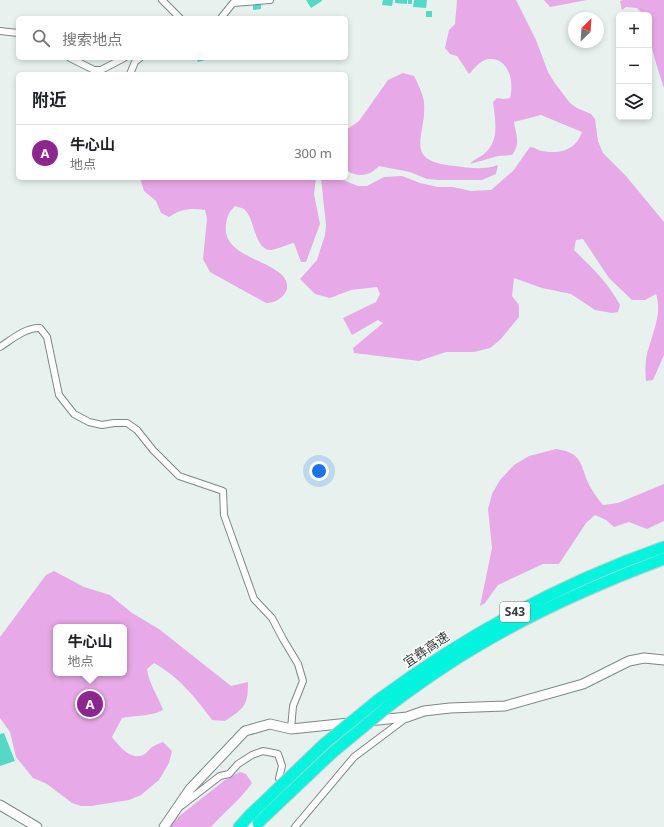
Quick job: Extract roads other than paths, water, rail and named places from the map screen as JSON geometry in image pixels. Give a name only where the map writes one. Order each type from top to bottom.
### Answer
[{"type":"highway","name":"宜彝高速","points":[[239,827],[254,822],[332,753],[382,705],[435,659],[496,622],[586,578],[664,547]]},
{"type":"highway","name":"宜彝高速","points":[[382,705],[502,632],[585,591],[664,559]]},
{"type":"main road","points":[[164,827],[190,789],[245,731],[270,724],[291,729],[407,717],[424,712],[450,708],[505,706],[583,684],[629,661],[644,658],[664,660]]},
{"type":"main road","points":[[0,805],[37,827]]},
{"type":"street","points":[[162,0],[178,16]]},
{"type":"street","points":[[223,16],[233,3],[270,0]]},
{"type":"street","points":[[0,31],[16,33]]},
{"type":"street","points":[[74,60],[101,72],[121,60]]},
{"type":"street","points":[[131,72],[135,62],[138,60]]},
{"type":"street","points":[[0,347],[23,332],[40,328],[47,337],[59,395],[74,414],[89,422],[102,425],[114,422],[127,423],[137,430],[152,450],[179,476],[223,491],[224,515],[254,599],[272,618],[298,664],[303,681],[293,706],[291,729]]},
{"type":"street","points":[[295,827],[354,757],[407,717]]},
{"type":"street","points":[[178,808],[220,776],[229,774],[238,764],[263,751],[278,754],[282,766],[279,778]]},
{"type":"place","name":"牛心山","points":[[90,704]]}]
